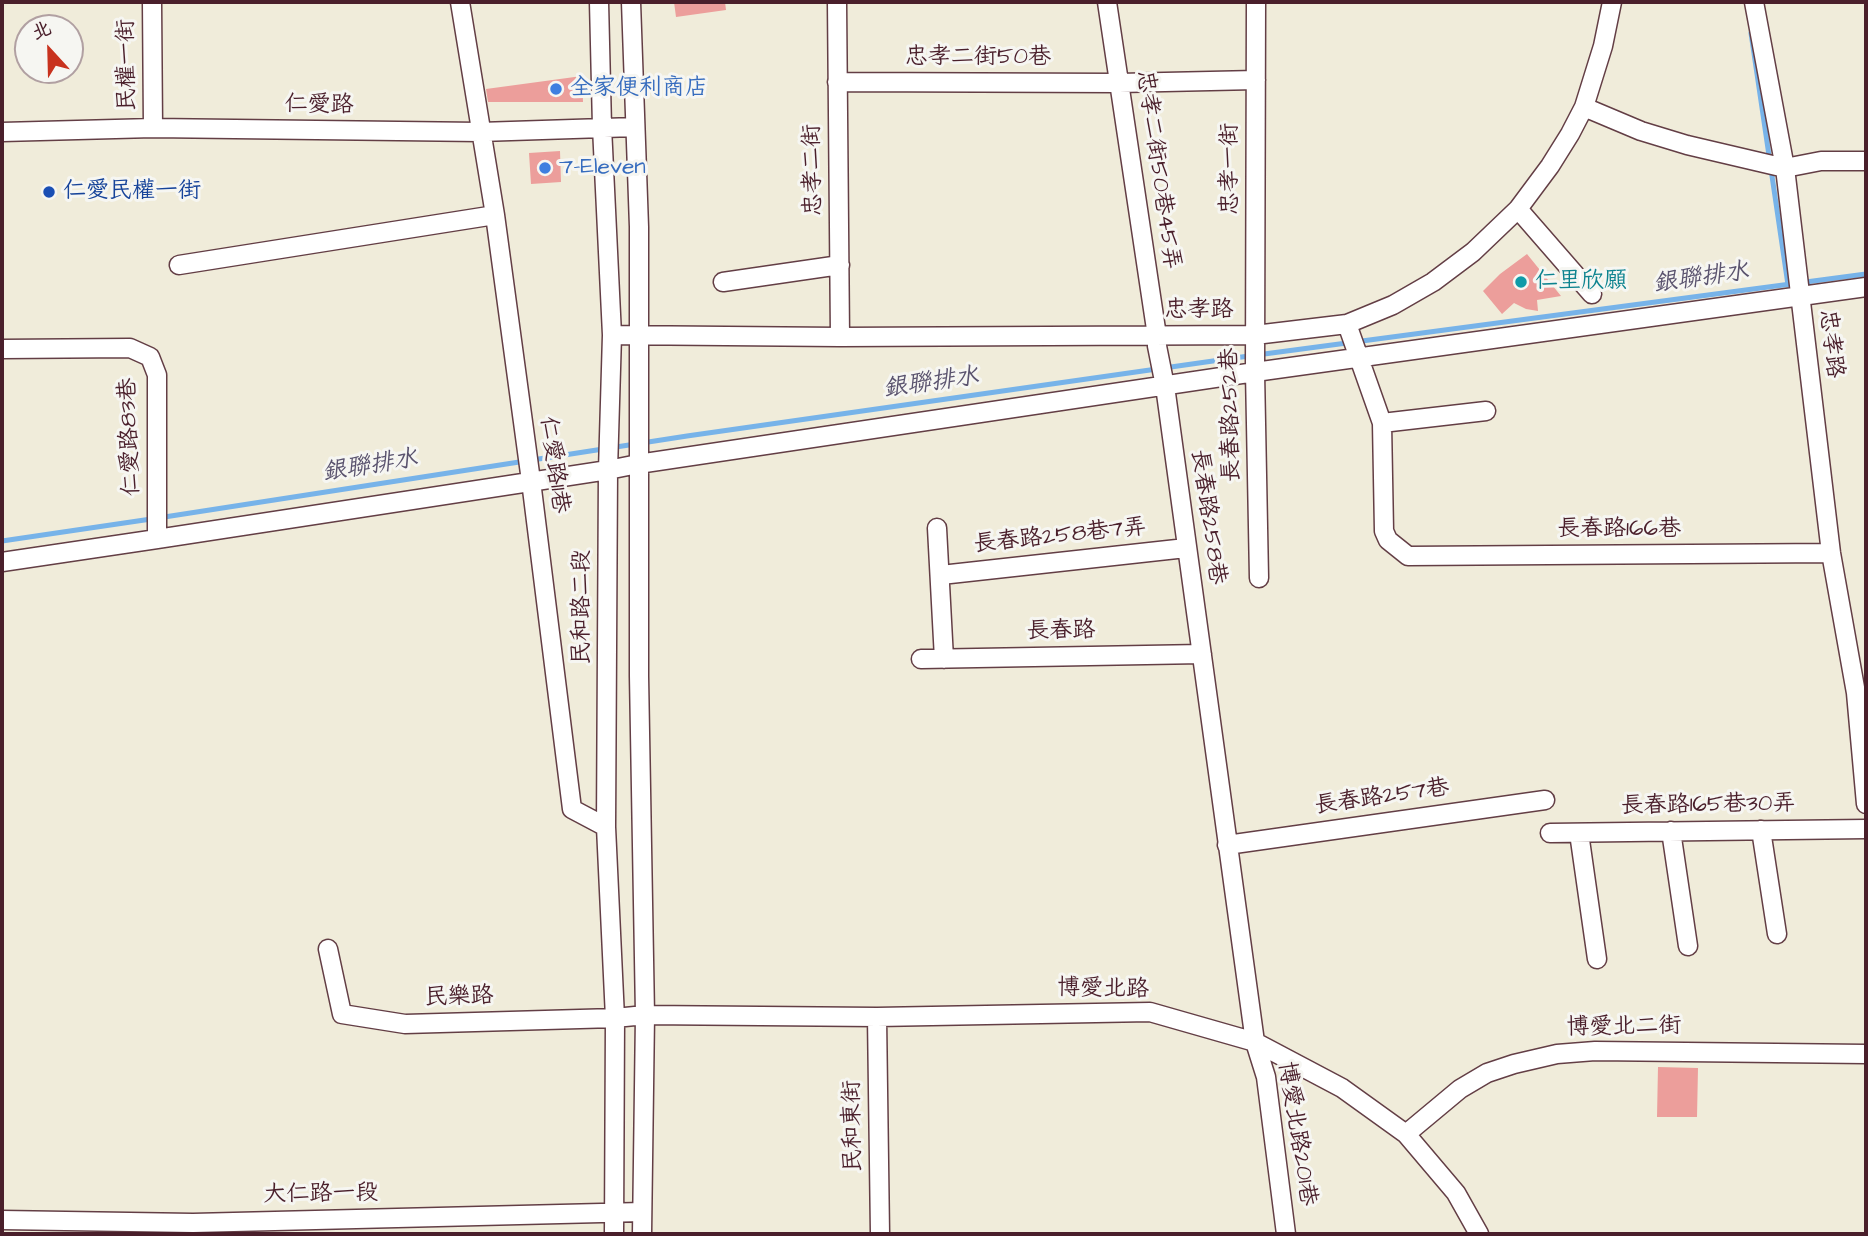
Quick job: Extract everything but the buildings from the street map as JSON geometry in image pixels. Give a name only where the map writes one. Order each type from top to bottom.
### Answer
[{"type":"street","name":"民權一街","points":[[152,2],[153,128]]},
{"type":"street","name":"仁愛路11巷","points":[[460,2],[495,215],[572,809],[606,827]]},
{"type":"street","name":"民和路二段","points":[[600,2],[602,127],[612,335],[608,470],[606,827],[615,1018],[614,1234]]},
{"type":"street","points":[[631,2],[639,227],[639,676],[645,1015],[642,1234]]},
{"type":"street","name":"忠孝二街","points":[[837,2],[840,337]]},
{"type":"street","name":"忠孝二街50巷45弄","points":[[1107,2],[1165,386]]},
{"type":"street","name":"忠孝一街","points":[[1255,335],[1256,2]]},
{"type":"street","name":"忠孝路","points":[[612,335],[1255,335],[1347,324],[1392,305],[1433,282],[1473,252],[1518,209],[1557,155],[1584,107],[1603,46],[1612,2]]},
{"type":"street","name":"忠孝路","points":[[1754,2],[1785,168],[1831,553],[1861,693],[1866,804]]},
{"type":"street","name":"忠孝二街50巷","points":[[837,82],[1119,83],[1256,80]]},
{"type":"street","points":[[1584,107],[1664,138],[1785,168],[1821,161],[1866,162]]},
{"type":"street","name":"仁愛路","points":[[2,132],[153,128],[480,132],[635,127]]},
{"type":"street","points":[[1518,209],[1592,294]]},
{"type":"street","points":[[179,265],[495,215]]},
{"type":"street","points":[[723,282],[839,265]]},
{"type":"street","points":[[2,562],[157,534],[608,470],[1255,372],[1866,287]]},
{"type":"street","points":[[1347,324],[1382,423],[1486,411]]},
{"type":"street","name":"長春路252巷","points":[[1255,335],[1259,578]]},
{"type":"street","name":"仁愛路83巷","points":[[2,349],[131,348],[150,357],[157,375],[157,534]]},
{"type":"street","name":"長春路258巷","points":[[1165,386],[1202,654]]},
{"type":"street","name":"長春路166巷","points":[[1382,423],[1384,531],[1388,540],[1408,556],[1831,553]]},
{"type":"street","points":[[937,528],[944,659]]},
{"type":"street","name":"長春路258巷7弄","points":[[941,575],[1186,548]]},
{"type":"street","points":[[1202,654],[1255,1042]]},
{"type":"street","name":"長春路","points":[[921,659],[1202,654]]},
{"type":"street","points":[[607,674],[639,676]]},
{"type":"street","name":"長春路257巷","points":[[1227,845],[1545,800]]},
{"type":"street","name":"長春路165巷30弄","points":[[1550,833],[1866,829]]},
{"type":"street","points":[[1761,830],[1777,934]]},
{"type":"street","points":[[1671,831],[1688,946]]},
{"type":"street","points":[[1579,833],[1597,959]]},
{"type":"street","name":"民樂路","points":[[328,949],[342,1014],[405,1024],[645,1015]]},
{"type":"street","name":"博愛北路","points":[[645,1015],[877,1017],[1150,1012],[1255,1042],[1342,1087],[1406,1133],[1456,1193],[1479,1234]]},
{"type":"street","name":"民和東街","points":[[877,1017],[880,1234]]},
{"type":"street","name":"博愛北路201巷","points":[[1255,1042],[1265,1077],[1286,1234]]},
{"type":"street","name":"博愛北二街","points":[[1406,1133],[1460,1089],[1487,1073],[1557,1054],[1595,1051],[1866,1054]]},
{"type":"street","name":"大仁路一段","points":[[2,1220],[193,1228],[642,1212]]},
{"type":"waterway","points":[[1751,33],[1788,285]]},
{"type":"waterway","name":"銀聯排水","points":[[2,541],[687,436],[1234,358],[1866,274]]},
{"type":"place","name":"全家便利商店","points":[[556,89]]},
{"type":"place","name":"7-Eleven","points":[[545,168]]},
{"type":"place","name":"仁愛民權一街","points":[[49,192]]},
{"type":"place","name":"仁里欣願","points":[[1521,282]]}]
